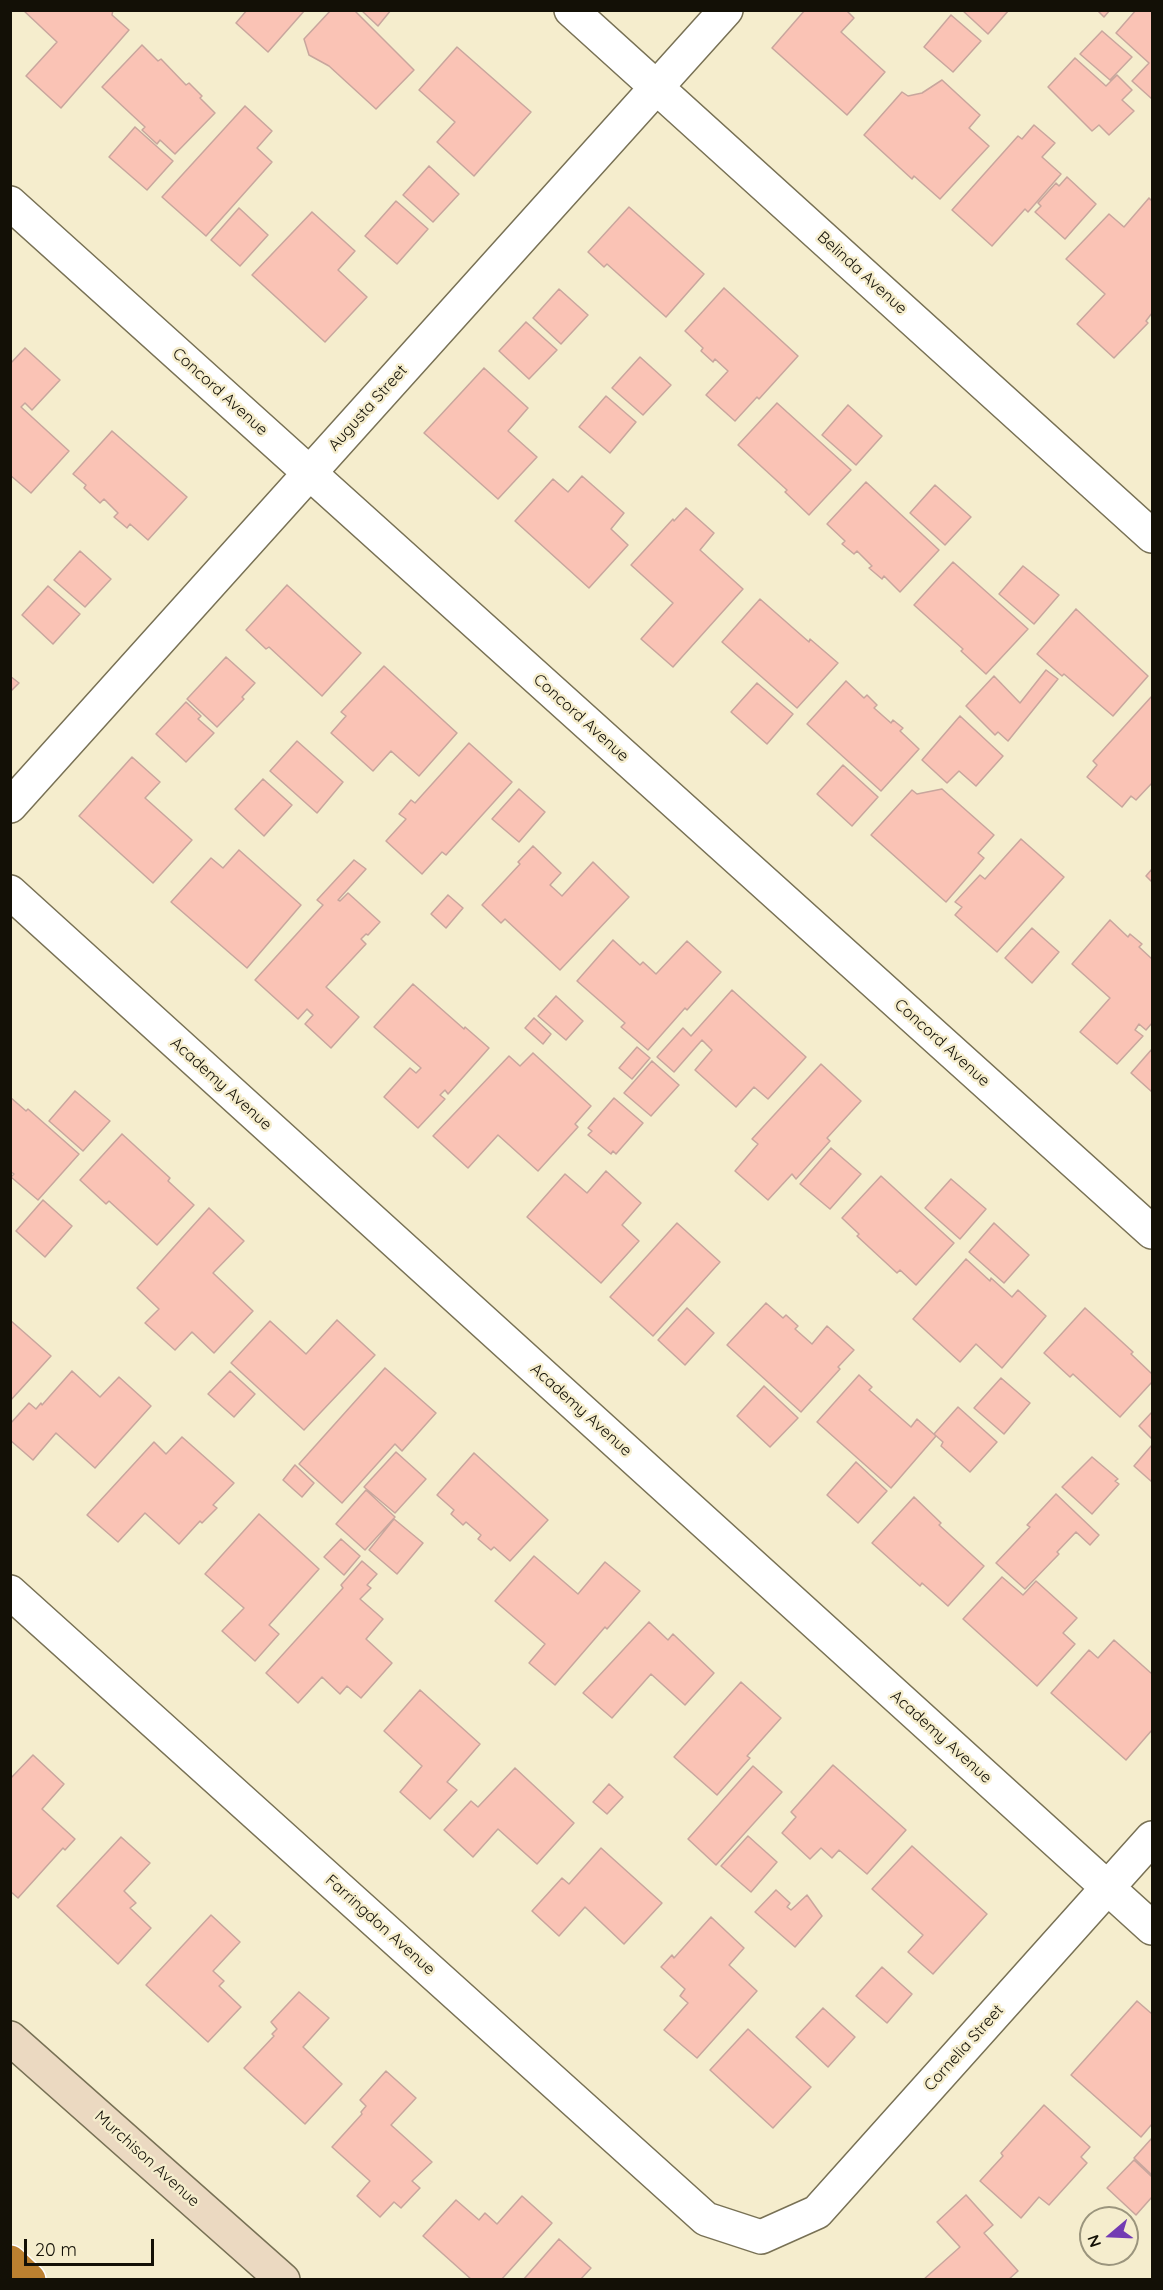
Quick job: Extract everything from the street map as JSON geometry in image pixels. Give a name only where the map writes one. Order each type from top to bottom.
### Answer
[{"type":"highway","points":[[10,2262],[29,2280]]},
{"type":"street","name":"Belinda Avenue","points":[[571,10],[1152,536]]},
{"type":"street","name":"Augusta Street","points":[[10,806],[726,10]]},
{"type":"street","name":"Concord Avenue","points":[[10,203],[1152,1232]]},
{"type":"street","name":"Academy Avenue","points":[[10,892],[1152,1928]]},
{"type":"street","name":"Farringdon Avenue","points":[[10,1592],[706,2219],[761,2236]]},
{"type":"street","name":"Cornelia Street","points":[[761,2236],[817,2212],[1152,1838]]},
{"type":"street","name":"Murchison Avenue","points":[[10,2038],[283,2280]]},
{"type":"building","points":[[23,10],[113,10],[112,15],[129,30],[61,108],[26,76],[57,42]]},
{"type":"building","points":[[247,10],[305,10],[268,52],[236,23]]},
{"type":"building","points":[[331,10],[354,10],[414,70],[376,109],[329,66],[309,55],[304,39]]},
{"type":"building","points":[[361,10],[391,10],[378,26]]},
{"type":"building","points":[[805,10],[846,10],[854,18],[841,32],[885,72],[847,115],[772,48]]},
{"type":"building","points":[[962,10],[1009,10],[988,34]]},
{"type":"building","points":[[1097,10],[1110,10],[1104,17]]},
{"type":"building","points":[[1136,10],[1152,10],[1152,99],[1132,81],[1149,63],[1116,33]]},
{"type":"building","points":[[951,15],[981,41],[953,72],[924,47]]},
{"type":"building","points":[[1102,31],[1132,57],[1110,80],[1080,54]]},
{"type":"building","points":[[142,45],[158,61],[161,59],[186,85],[189,83],[215,113],[175,154],[160,140],[157,144],[142,130],[145,127],[102,87]]},
{"type":"building","points":[[457,47],[531,112],[474,176],[437,142],[455,122],[419,90]]},
{"type":"building","points":[[1075,58],[1106,86],[1117,75],[1132,90],[1122,100],[1134,111],[1109,135],[1099,125],[1092,131],[1048,87]]},
{"type":"building","points":[[942,80],[980,115],[969,128],[989,146],[940,199],[914,176],[912,179],[864,135],[902,92],[908,96],[922,93]]},
{"type":"building","points":[[245,106],[272,131],[257,148],[272,162],[206,236],[162,197]]},
{"type":"building","points":[[1034,125],[1055,143],[1042,157],[1061,174],[1028,212],[1025,209],[992,246],[952,210],[1018,136],[1022,139]]},
{"type":"building","points":[[135,127],[173,161],[147,190],[109,157]]},
{"type":"building","points":[[429,166],[459,194],[433,222],[403,195]]},
{"type":"building","points":[[1067,177],[1096,204],[1065,239],[1035,212],[1041,206],[1038,203],[1056,183],[1059,186]]},
{"type":"building","points":[[1149,198],[1152,201],[1152,313],[1146,321],[1148,323],[1114,358],[1077,324],[1105,294],[1066,259],[1109,214],[1124,227]]},
{"type":"building","points":[[396,201],[428,229],[397,264],[365,236]]},
{"type":"building","points":[[629,207],[704,274],[666,317],[607,264],[604,267],[588,252]]},
{"type":"building","points":[[239,208],[268,235],[240,266],[211,240]]},
{"type":"building","points":[[312,212],[355,251],[338,270],[367,297],[325,342],[252,275]]},
{"type":"building","points":[[724,288],[798,356],[759,399],[757,397],[735,421],[706,395],[728,371],[715,359],[713,362],[701,351],[703,348],[685,331]]},
{"type":"building","points":[[559,289],[588,315],[561,344],[533,318]]},
{"type":"building","points":[[526,322],[557,350],[529,379],[499,351]]},
{"type":"building","points":[[25,348],[60,380],[32,410],[25,403],[21,407],[69,451],[31,493],[10,475],[10,364]]},
{"type":"building","points":[[640,357],[671,385],[643,415],[612,388]]},
{"type":"building","points":[[484,368],[528,408],[508,431],[537,457],[498,499],[424,433]]},
{"type":"building","points":[[606,396],[636,422],[610,453],[579,427]]},
{"type":"building","points":[[777,403],[851,470],[809,515],[785,492],[787,490],[738,445]]},
{"type":"building","points":[[848,405],[882,436],[856,465],[822,435]]},
{"type":"building","points":[[112,431],[187,497],[148,540],[130,524],[127,528],[114,517],[118,513],[104,499],[100,503],[84,488],[86,485],[73,474]]},
{"type":"building","points":[[582,476],[624,513],[611,529],[628,545],[589,588],[515,521],[553,479],[568,492]]},
{"type":"building","points":[[866,482],[939,550],[900,592],[884,576],[882,579],[869,568],[872,566],[857,551],[854,554],[842,544],[845,541],[827,524]]},
{"type":"building","points":[[935,485],[971,517],[945,545],[910,513]]},
{"type":"building","points":[[686,508],[714,533],[700,550],[743,589],[673,667],[641,639],[673,603],[631,565]]},
{"type":"building","points":[[80,551],[111,579],[85,607],[54,580]]},
{"type":"building","points":[[953,562],[1028,629],[986,674],[961,651],[963,649],[914,605]]},
{"type":"building","points":[[1023,566],[1059,595],[1034,624],[999,594]]},
{"type":"building","points":[[287,585],[361,653],[322,696],[269,647],[266,649],[246,630]]},
{"type":"building","points":[[48,586],[80,614],[53,644],[22,615]]},
{"type":"building","points":[[760,599],[809,642],[810,639],[838,663],[797,708],[722,642]]},
{"type":"building","points":[[1076,609],[1148,676],[1113,716],[1037,654]]},
{"type":"building","points":[[226,657],[255,683],[242,697],[244,699],[217,727],[187,699]]},
{"type":"building","points":[[384,666],[457,733],[419,776],[391,751],[373,771],[331,733],[346,716],[341,712]]},
{"type":"building","points":[[1046,670],[1058,679],[1008,741],[998,732],[995,735],[966,706],[994,676],[1020,703]]},
{"type":"building","points":[[10,676],[19,683],[10,692]]},
{"type":"building","points":[[846,681],[864,698],[867,695],[877,705],[874,708],[891,723],[893,720],[903,728],[900,731],[919,749],[881,791],[807,724]]},
{"type":"building","points":[[757,683],[793,714],[767,744],[731,712]]},
{"type":"building","points":[[1152,696],[1152,783],[1136,800],[1131,796],[1122,807],[1087,777],[1097,765],[1093,761]]},
{"type":"building","points":[[186,702],[201,716],[198,719],[214,733],[186,762],[156,734]]},
{"type":"building","points":[[960,716],[1003,756],[976,786],[959,771],[947,783],[922,760]]},
{"type":"building","points":[[297,741],[343,782],[317,813],[270,771]]},
{"type":"building","points":[[469,743],[512,782],[446,855],[442,852],[422,874],[386,841],[406,819],[399,814],[411,800],[415,803]]},
{"type":"building","points":[[132,757],[160,782],[145,798],[192,840],[153,883],[79,816]]},
{"type":"building","points":[[843,765],[878,797],[852,826],[817,794]]},
{"type":"building","points":[[263,779],[292,805],[264,836],[235,809]]},
{"type":"building","points":[[519,789],[545,812],[519,842],[492,819]]},
{"type":"building","points":[[942,789],[994,835],[978,853],[984,858],[946,902],[871,835],[912,790],[917,794]]},
{"type":"building","points":[[1021,839],[1064,877],[997,952],[955,915],[962,907],[955,902],[980,875],[985,879]]},
{"type":"building","points":[[533,846],[561,873],[550,885],[562,896],[593,862],[629,897],[560,970],[505,919],[501,923],[482,905],[520,864],[518,862]]},
{"type":"building","points":[[239,850],[301,905],[247,968],[171,902],[211,858],[223,868]]},
{"type":"building","points":[[354,860],[366,869],[338,900],[340,901],[348,893],[380,922],[361,939],[366,944],[326,987],[359,1017],[331,1048],[305,1024],[313,1015],[307,1009],[298,1019],[255,980],[323,905],[317,900]]},
{"type":"building","points":[[1152,869],[1152,882],[1146,876]]},
{"type":"building","points":[[448,895],[463,908],[446,928],[431,914]]},
{"type":"building","points":[[1110,920],[1128,937],[1130,934],[1142,944],[1139,947],[1152,959],[1152,1023],[1146,1030],[1139,1024],[1135,1030],[1143,1036],[1117,1064],[1080,1032],[1110,998],[1072,964]]},
{"type":"building","points":[[1032,928],[1059,952],[1032,983],[1005,958]]},
{"type":"building","points":[[613,940],[640,965],[643,962],[656,974],[687,941],[721,972],[648,1050],[621,1027],[625,1023],[577,981]]},
{"type":"building","points":[[413,984],[489,1048],[448,1094],[445,1090],[440,1095],[445,1099],[418,1128],[384,1097],[410,1068],[416,1073],[421,1068],[374,1027]]},
{"type":"building","points":[[732,990],[806,1057],[768,1099],[754,1087],[736,1107],[695,1070],[712,1050],[702,1040],[674,1072],[657,1057],[683,1028],[691,1036]]},
{"type":"building","points":[[556,996],[583,1021],[566,1040],[538,1016]]},
{"type":"building","points":[[534,1018],[551,1034],[543,1044],[525,1028]]},
{"type":"building","points":[[637,1047],[650,1058],[632,1079],[619,1068]]},
{"type":"building","points":[[1152,1049],[1152,1092],[1131,1073]]},
{"type":"building","points":[[533,1053],[591,1106],[575,1124],[578,1127],[538,1171],[498,1135],[468,1168],[433,1136],[509,1056],[520,1066]]},
{"type":"building","points":[[652,1061],[679,1085],[651,1116],[624,1093]]},
{"type":"building","points":[[821,1064],[861,1101],[827,1138],[830,1141],[796,1179],[792,1174],[768,1200],[735,1171],[758,1144],[752,1139]]},
{"type":"building","points":[[75,1091],[110,1121],[83,1151],[49,1121]]},
{"type":"building","points":[[10,1097],[26,1111],[28,1109],[79,1154],[38,1200],[11,1177],[14,1174],[10,1171]]},
{"type":"building","points":[[614,1098],[643,1123],[616,1154],[613,1151],[611,1154],[588,1135],[592,1131],[588,1128]]},
{"type":"building","points":[[122,1134],[170,1178],[168,1181],[194,1205],[157,1245],[109,1201],[106,1204],[80,1180]]},
{"type":"building","points":[[831,1148],[861,1174],[830,1209],[800,1184]]},
{"type":"building","points":[[606,1171],[641,1203],[622,1225],[639,1241],[601,1283],[527,1217],[565,1174],[587,1193]]},
{"type":"building","points":[[881,1176],[954,1243],[916,1285],[900,1270],[897,1273],[857,1236],[859,1234],[842,1218]]},
{"type":"building","points":[[951,1179],[986,1209],[960,1239],[925,1208]]},
{"type":"building","points":[[43,1200],[72,1226],[45,1257],[16,1231]]},
{"type":"building","points":[[209,1208],[244,1241],[213,1273],[253,1311],[214,1353],[192,1332],[175,1350],[145,1323],[159,1309],[137,1288]]},
{"type":"building","points":[[677,1223],[720,1262],[653,1336],[610,1297]]},
{"type":"building","points":[[994,1223],[1029,1255],[1004,1283],[969,1252]]},
{"type":"building","points":[[966,1259],[1012,1297],[1018,1290],[1046,1316],[1002,1368],[976,1344],[960,1362],[913,1319]]},
{"type":"building","points":[[766,1303],[783,1318],[786,1315],[798,1326],[795,1329],[812,1344],[827,1326],[854,1350],[801,1412],[727,1345]]},
{"type":"building","points":[[687,1308],[714,1333],[685,1365],[658,1340]]},
{"type":"building","points":[[1085,1308],[1133,1352],[1131,1354],[1152,1374],[1152,1382],[1120,1417],[1073,1374],[1070,1377],[1044,1353]]},
{"type":"building","points":[[10,1320],[51,1356],[10,1401]]},
{"type":"building","points":[[337,1320],[375,1355],[304,1430],[231,1363],[270,1321],[306,1354]]},
{"type":"building","points":[[385,1368],[436,1413],[402,1451],[395,1444],[342,1503],[299,1464]]},
{"type":"building","points":[[72,1371],[100,1397],[119,1377],[151,1406],[95,1468],[56,1433],[33,1460],[10,1440],[10,1424],[29,1403],[36,1409],[41,1403],[42,1405]]},
{"type":"building","points":[[230,1371],[255,1394],[234,1417],[208,1394]]},
{"type":"building","points":[[859,1375],[872,1387],[869,1390],[911,1427],[917,1419],[936,1436],[891,1488],[817,1422]]},
{"type":"building","points":[[1001,1378],[1030,1403],[1004,1434],[974,1408]]},
{"type":"building","points":[[764,1386],[798,1418],[770,1447],[737,1416]]},
{"type":"building","points":[[958,1407],[997,1442],[970,1472],[941,1446],[943,1442],[934,1434]]},
{"type":"building","points":[[1152,1412],[1152,1439],[1139,1426]]},
{"type":"building","points":[[182,1437],[234,1483],[213,1505],[217,1508],[202,1523],[200,1521],[179,1544],[145,1513],[118,1542],[87,1515],[154,1442],[166,1454]]},
{"type":"building","points":[[1152,1445],[1152,1482],[1134,1466]]},
{"type":"building","points":[[396,1452],[426,1479],[395,1513],[364,1487]]},
{"type":"building","points":[[474,1453],[548,1520],[510,1561],[494,1547],[491,1550],[478,1539],[481,1535],[466,1522],[463,1525],[451,1514],[454,1510],[437,1495]]},
{"type":"building","points":[[1092,1457],[1118,1479],[1115,1481],[1119,1484],[1092,1514],[1062,1487]]},
{"type":"building","points":[[856,1462],[887,1491],[858,1523],[827,1495]]},
{"type":"building","points":[[295,1465],[314,1483],[302,1497],[283,1480]]},
{"type":"building","points":[[366,1490],[395,1517],[365,1550],[336,1524]]},
{"type":"building","points":[[1056,1494],[1099,1535],[1090,1545],[1076,1532],[1057,1552],[1059,1554],[1025,1589],[996,1563],[1030,1527],[1027,1525]]},
{"type":"building","points":[[914,1497],[941,1523],[939,1525],[984,1566],[948,1606],[922,1583],[920,1586],[872,1543]]},
{"type":"building","points":[[259,1514],[319,1569],[269,1625],[279,1634],[255,1661],[222,1631],[244,1608],[205,1574]]},
{"type":"building","points":[[394,1519],[423,1543],[397,1574],[369,1550]]},
{"type":"building","points":[[341,1539],[360,1556],[344,1575],[324,1557]]},
{"type":"building","points":[[534,1556],[578,1594],[605,1562],[640,1591],[607,1629],[605,1627],[555,1685],[529,1663],[545,1644],[495,1601]]},
{"type":"building","points":[[362,1561],[377,1574],[367,1585],[371,1588],[360,1599],[383,1619],[366,1639],[392,1663],[361,1698],[347,1686],[340,1694],[322,1677],[298,1703],[266,1673],[343,1588],[341,1585]]},
{"type":"building","points":[[1002,1577],[1023,1595],[1036,1581],[1077,1618],[1063,1633],[1075,1644],[1037,1686],[963,1619]]},
{"type":"building","points":[[649,1622],[668,1640],[673,1634],[714,1673],[685,1705],[651,1674],[612,1718],[583,1693]]},
{"type":"building","points":[[1114,1640],[1152,1674],[1152,1730],[1126,1760],[1051,1693],[1089,1650],[1098,1658]]},
{"type":"building","points":[[741,1682],[781,1718],[747,1756],[750,1758],[717,1795],[674,1757]]},
{"type":"building","points":[[420,1690],[480,1744],[447,1782],[457,1790],[430,1819],[400,1792],[422,1766],[384,1731]]},
{"type":"building","points":[[33,1755],[64,1784],[42,1809],[75,1839],[65,1850],[63,1848],[18,1898],[10,1891],[10,1779]]},
{"type":"building","points":[[833,1765],[906,1830],[867,1874],[839,1850],[832,1858],[821,1848],[810,1859],[782,1833],[796,1817],[791,1812]]},
{"type":"building","points":[[753,1766],[782,1792],[716,1865],[688,1839]]},
{"type":"building","points":[[515,1768],[574,1823],[537,1864],[498,1829],[473,1857],[444,1830],[471,1801],[478,1807]]},
{"type":"building","points":[[609,1784],[623,1797],[607,1814],[593,1802]]},
{"type":"building","points":[[748,1836],[777,1862],[751,1892],[721,1866]]},
{"type":"building","points":[[121,1837],[150,1863],[124,1891],[136,1903],[130,1908],[151,1928],[118,1964],[57,1906]]},
{"type":"building","points":[[912,1846],[987,1914],[933,1974],[908,1952],[923,1935],[872,1889]]},
{"type":"building","points":[[601,1848],[662,1903],[624,1944],[585,1907],[559,1936],[532,1911],[562,1878],[569,1884]]},
{"type":"building","points":[[776,1890],[790,1903],[787,1907],[791,1910],[807,1895],[822,1916],[795,1947],[755,1912]]},
{"type":"building","points":[[211,1915],[240,1942],[213,1971],[224,1981],[219,1986],[241,2007],[208,2042],[146,1985]]},
{"type":"building","points":[[711,1917],[744,1948],[729,1965],[757,1991],[697,2058],[664,2030],[688,2003],[680,1996],[685,1989],[661,1967],[672,1955],[674,1958]]},
{"type":"building","points":[[882,1967],[912,1994],[887,2023],[856,1996]]},
{"type":"building","points":[[299,1992],[329,2018],[303,2047],[342,2084],[305,2124],[244,2068],[274,2036],[272,2034],[277,2029],[271,2022]]},
{"type":"building","points":[[1137,2001],[1152,2014],[1152,2124],[1141,2137],[1071,2075]]},
{"type":"building","points":[[823,2008],[855,2037],[828,2067],[796,2037]]},
{"type":"building","points":[[748,2029],[811,2087],[773,2128],[710,2070]]},
{"type":"building","points":[[386,2071],[416,2098],[391,2125],[432,2162],[412,2181],[420,2188],[401,2208],[394,2202],[380,2217],[357,2196],[370,2181],[332,2147],[362,2114],[366,2106],[360,2100]]},
{"type":"building","points":[[1044,2105],[1090,2147],[1081,2157],[1087,2163],[1049,2205],[1039,2197],[1021,2218],[980,2181],[1003,2156],[1001,2153]]},
{"type":"building","points":[[1152,2138],[1152,2175],[1134,2158]]},
{"type":"building","points":[[1134,2160],[1152,2177],[1152,2197],[1139,2212],[1139,2206],[1126,2206],[1107,2188]]},
{"type":"building","points":[[966,2195],[993,2225],[984,2233],[1018,2271],[1008,2280],[923,2280],[960,2247],[937,2222]]},
{"type":"building","points":[[522,2196],[552,2223],[501,2280],[472,2280],[423,2236],[456,2200],[479,2220],[485,2213],[497,2224]]},
{"type":"building","points":[[559,2239],[591,2268],[580,2280],[523,2280]]}]
